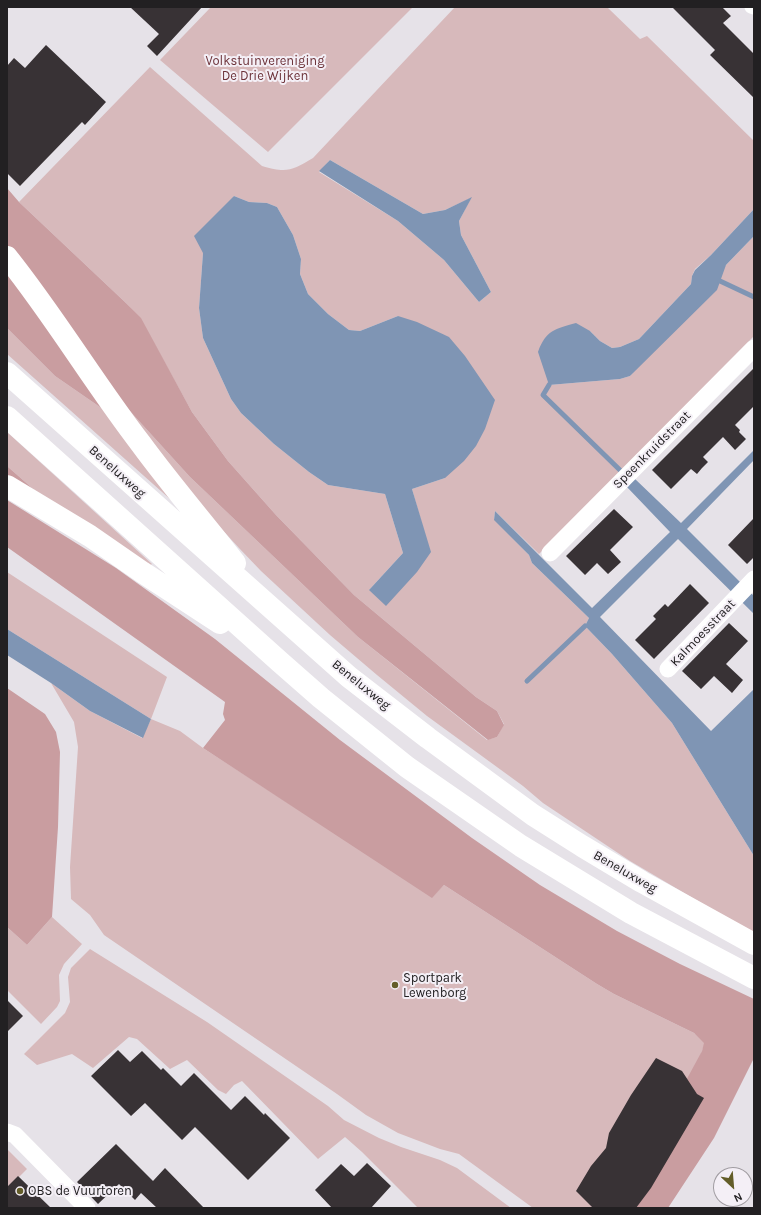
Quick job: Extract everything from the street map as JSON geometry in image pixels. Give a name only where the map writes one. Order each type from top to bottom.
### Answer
[{"type":"highway","points":[[7,257],[35,292],[86,368],[141,445],[272,610]]},
{"type":"highway","name":"Beneluxweg","points":[[7,374],[349,677],[428,738],[533,815],[642,882],[754,944]]},
{"type":"highway","points":[[7,417],[321,698],[408,767],[521,846],[631,913],[754,978]]},
{"type":"highway","points":[[7,486],[90,536],[142,572],[280,662]]},
{"type":"street","name":"Speenkruidstraat","points":[[550,552],[754,348]]},
{"type":"street","name":"Kalmoesstraat","points":[[668,669],[753,581]]},
{"type":"street","points":[[7,1132],[15,1136],[87,1208]]},
{"type":"green space","name":"Volkstuinvereniging De Drie Wijken","points":[[211,7],[413,7],[268,152],[160,60]]},
{"type":"green space","points":[[455,7],[607,7],[640,39],[647,36],[754,141],[754,209],[711,255],[695,269],[691,284],[639,339],[620,347],[612,348],[600,341],[590,331],[549,385],[620,379],[630,376],[726,265],[754,236],[754,336],[539,554],[495,511],[494,519],[529,555],[532,563],[589,618],[585,626],[612,654],[672,723],[754,856],[754,932],[725,917],[630,861],[543,803],[523,786],[427,716],[377,675],[330,635],[261,571],[193,498],[108,387],[190,477],[358,637],[487,740],[497,737],[504,724],[497,711],[476,697],[354,595],[276,515],[228,461],[192,412],[140,318],[19,202],[150,67],[262,166],[277,170],[289,170],[300,166],[313,158]],"holes":[[[330,160],[423,214],[445,210],[471,198],[459,221],[461,235],[491,292],[479,302],[444,260],[398,221],[319,172]],[[234,196],[249,202],[267,203],[277,207],[293,235],[301,259],[300,274],[308,294],[328,314],[349,330],[360,331],[398,316],[445,478],[412,489],[430,552],[369,590],[403,553],[385,494],[328,485],[274,444],[241,413],[231,399],[203,338],[199,308],[203,253]]]},
{"type":"green space","points":[[7,328],[55,376],[110,414],[180,508],[7,354]]},
{"type":"green space","points":[[7,432],[152,564],[147,568],[48,502],[7,466]]},
{"type":"green space","points":[[7,572],[167,677],[151,719],[7,629]]},
{"type":"green space","name":"Sportpark Lewenborg","points":[[51,683],[90,711],[142,738],[151,719],[180,731],[203,748],[339,836],[434,895],[444,885],[597,984],[614,994],[694,1033],[705,1043],[644,1208],[533,1208],[459,1154],[440,1149],[398,1133],[366,1115],[104,935],[90,915],[71,899],[70,867],[78,747],[74,722]]},
{"type":"green space","points":[[52,917],[82,944],[64,964],[59,975],[60,1001],[57,1007],[41,1024],[7,990],[7,927],[27,945]]},
{"type":"green space","points":[[90,949],[207,1022],[328,1106],[344,1120],[379,1138],[440,1160],[457,1168],[511,1208],[418,1208],[345,1137],[318,1159],[242,1081],[234,1085],[226,1094],[218,1090],[187,1060],[170,1069],[137,1039],[129,1037],[93,1068],[72,1054],[37,1065],[24,1054],[65,1013],[70,1002],[68,977],[71,968]]},
{"type":"green space","points":[[7,1149],[27,1169],[7,1189]]},
{"type":"shaded area","points":[[7,188],[19,202],[141,318],[192,412],[228,461],[276,515],[354,595],[476,697],[497,711],[504,725],[497,737],[488,740],[358,637],[190,477],[108,387],[25,269],[7,246]]},
{"type":"shaded area","points":[[7,268],[110,414],[55,376],[7,328]]},
{"type":"shaded area","points":[[7,466],[48,502],[7,478]]},
{"type":"shaded area","points":[[7,500],[116,568],[215,639],[340,740],[472,838],[540,885],[617,931],[680,964],[754,999],[754,1058],[714,1138],[668,1208],[617,1208],[702,1051],[704,1043],[694,1033],[614,994],[597,984],[444,885],[432,898],[203,748],[225,720],[223,714],[225,702],[7,547]]},
{"type":"shaded area","points":[[7,688],[45,714],[56,732],[60,752],[58,827],[52,917],[27,945],[7,927]]},
{"type":"water","points":[[330,160],[423,214],[445,210],[472,197],[459,221],[461,235],[491,292],[479,302],[444,260],[398,221],[319,171]]},
{"type":"water","points":[[234,196],[249,202],[267,203],[277,207],[293,235],[301,259],[300,274],[308,294],[328,314],[349,330],[360,331],[398,316],[417,322],[449,337],[465,356],[495,400],[485,429],[476,446],[464,461],[445,478],[412,489],[431,552],[417,572],[386,606],[369,590],[403,553],[385,494],[328,485],[274,444],[241,413],[231,399],[203,338],[199,308],[203,253],[194,236]]},
{"type":"water","points":[[754,209],[754,236],[726,265],[717,290],[630,376],[620,379],[549,385],[538,352],[544,339],[548,335],[557,329],[576,323],[590,331],[600,341],[612,348],[620,347],[639,339],[691,284],[692,276],[695,270]]},
{"type":"water","points":[[754,450],[754,460],[687,529],[754,596],[754,614],[678,539],[600,617],[711,731],[754,689],[754,856],[672,723],[612,654],[585,626],[589,618],[532,563],[529,555],[494,520],[495,511],[592,608],[670,532],[626,486],[634,478],[681,523]]},
{"type":"water","points":[[7,629],[151,719],[143,738],[90,711],[51,683],[7,655]]},
{"type":"building","points":[[130,7],[202,7],[157,56],[147,46],[159,34]]},
{"type":"building","points":[[672,7],[722,7],[731,16],[723,23],[754,54],[754,98],[710,55],[715,50]]},
{"type":"building","points":[[46,45],[106,102],[85,125],[82,122],[20,186],[7,173],[7,66],[14,58],[25,68]]},
{"type":"building","points":[[754,368],[754,406],[735,425],[746,439],[735,450],[723,437],[703,457],[708,462],[697,474],[691,469],[671,489],[652,470]]},
{"type":"building","points":[[614,509],[633,527],[610,550],[621,562],[608,574],[597,563],[585,575],[566,556]]},
{"type":"building","points":[[754,518],[754,557],[747,564],[728,545]]},
{"type":"building","points":[[690,584],[709,603],[654,659],[635,640],[656,619],[653,616],[665,604],[668,607]]},
{"type":"building","points":[[729,623],[748,641],[726,664],[743,680],[732,693],[714,676],[701,689],[682,671]]},
{"type":"building","points":[[7,1000],[23,1016],[7,1032]]},
{"type":"building","points":[[118,1050],[130,1062],[142,1051],[161,1070],[163,1068],[181,1086],[194,1073],[231,1110],[245,1096],[264,1115],[265,1113],[290,1138],[248,1180],[195,1127],[182,1140],[145,1103],[131,1116],[91,1076]]},
{"type":"building","points":[[656,1058],[682,1071],[697,1094],[704,1098],[651,1188],[636,1208],[593,1208],[576,1191],[591,1166],[606,1148],[609,1133],[631,1095]]},
{"type":"building","points":[[116,1144],[153,1181],[165,1168],[204,1208],[157,1208],[141,1193],[135,1200],[119,1184],[98,1204],[77,1182]]},
{"type":"building","points":[[367,1163],[391,1186],[371,1208],[332,1208],[315,1190],[341,1164],[354,1176]]},
{"type":"building","name":"OBS de Vuurtoren","points":[[18,1176],[51,1208],[7,1208],[7,1187]]},
{"type":"waterway","points":[[720,281],[754,297]]},
{"type":"waterway","points":[[549,385],[543,395],[625,475]]},
{"type":"waterway","points":[[527,681],[585,626]]},
{"type":"place","name":"Sportpark Lewenborg","points":[[395,985]]},
{"type":"place","name":"OBS de Vuurtoren","points":[[20,1191]]}]
